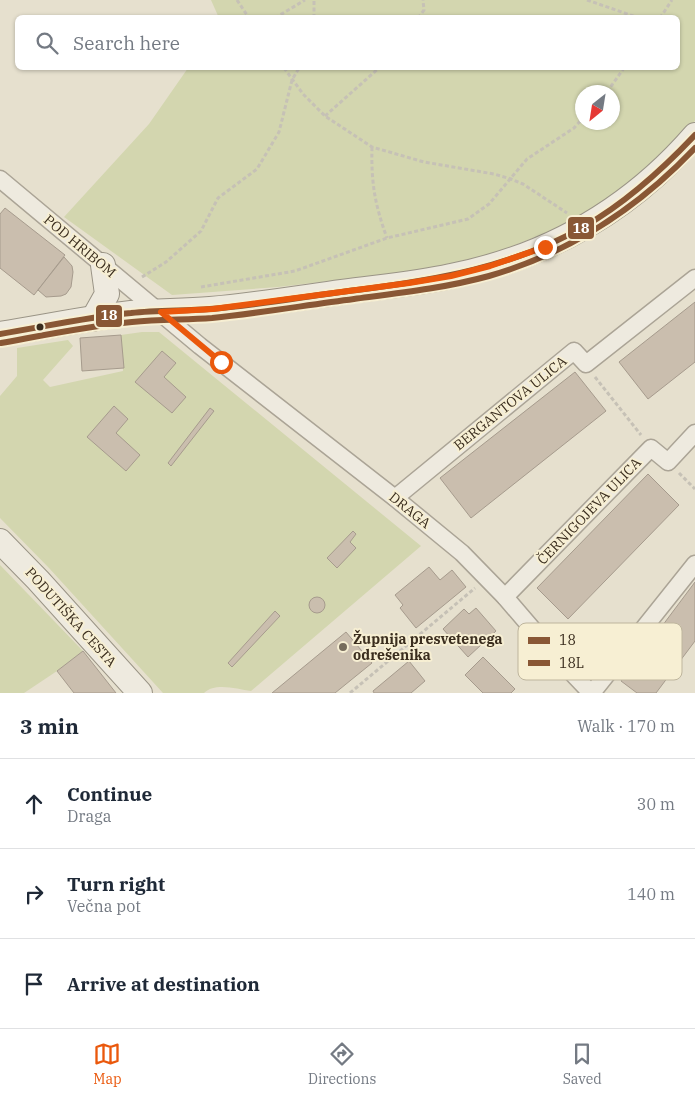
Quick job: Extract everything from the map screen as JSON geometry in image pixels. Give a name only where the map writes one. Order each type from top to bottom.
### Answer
[{"type":"main road","points":[[0,334],[132,313],[222,308],[409,283],[451,276],[522,256],[565,238],[616,207],[647,183],[695,135]]},
{"type":"main road","points":[[93,319],[107,294],[103,264]]},
{"type":"main road","name":"PODUTIŠKA CESTA","points":[[0,542],[38,580],[140,693]]},
{"type":"street","name":"POD HRIBOM","points":[[0,179],[161,312]]},
{"type":"street","name":"BERGANTOVA ULICA","points":[[395,498],[574,351],[586,364],[695,278]]},
{"type":"street","name":"DRAGA","points":[[161,312],[200,346],[395,498],[462,553],[506,597],[528,623]]},
{"type":"street","points":[[668,462],[695,433]]},
{"type":"street","name":"ČERNIGOJEVA ULICA","points":[[506,597],[651,448],[668,462]]},
{"type":"street","points":[[648,623],[695,564]]},
{"type":"street","name":"DRAGA","points":[[580,680],[592,693]]},
{"type":"street","points":[[592,693],[602,680]]},
{"type":"path","points":[[237,0],[247,15]]},
{"type":"path","points":[[280,15],[305,0]]},
{"type":"path","points":[[314,0],[314,15]]},
{"type":"path","points":[[420,15],[424,10],[423,0]]},
{"type":"path","points":[[587,0],[630,15]]},
{"type":"path","points":[[662,15],[672,0]]},
{"type":"path","points":[[285,70],[303,94],[325,116],[372,147],[424,162],[494,174],[511,179],[523,184],[587,226]]},
{"type":"path","points":[[128,285],[166,262],[202,231],[218,198],[257,169],[279,132],[292,80],[298,70]]},
{"type":"path","points":[[325,116],[377,70]]},
{"type":"path","points":[[612,85],[623,70]]},
{"type":"path","points":[[196,288],[295,271],[387,238],[468,218],[489,204],[527,159],[575,127]]},
{"type":"path","points":[[372,147],[371,175],[378,213],[387,238]]},
{"type":"path","points":[[586,364],[651,448]]},
{"type":"path","points":[[668,462],[695,489]]},
{"type":"path","points":[[350,693],[444,616],[486,578]]},
{"type":"green space","points":[[211,0],[695,0],[695,121],[621,192],[564,226],[492,254],[416,271],[278,287],[172,295],[64,217],[149,124],[187,70],[680,70],[680,15],[218,15]]},
{"type":"green space","points":[[159,332],[421,546],[251,691],[220,687],[204,693],[163,693],[49,568],[0,518],[0,396],[17,376],[17,348],[68,340],[73,346],[43,380],[50,387],[123,371],[121,335]]},
{"type":"green space","points":[[0,565],[83,651],[24,693],[0,693]]},
{"type":"building","points":[[5,208],[65,255],[34,295],[0,268],[0,214]]},
{"type":"building","points":[[64,257],[72,266],[71,287],[66,294],[61,296],[46,297],[38,290]]},
{"type":"building","points":[[695,302],[695,362],[648,399],[619,362]]},
{"type":"building","points":[[121,335],[124,368],[82,371],[80,338]]},
{"type":"building","points":[[162,351],[176,363],[164,377],[186,397],[172,413],[135,382]]},
{"type":"building","points":[[575,372],[606,411],[471,518],[440,478]]},
{"type":"building","points":[[114,406],[128,419],[116,433],[140,455],[126,471],[87,437]]},
{"type":"building","points":[[210,408],[214,411],[171,466],[168,463]]},
{"type":"building","points":[[648,474],[679,505],[568,619],[537,588]]},
{"type":"building","points":[[353,531],[356,534],[350,542],[356,548],[337,568],[327,558]]},
{"type":"building","points":[[429,567],[440,580],[452,570],[466,587],[416,628],[400,608],[403,605],[395,595]]},
{"type":"building","points":[[695,582],[695,641],[682,658],[682,623],[664,623]]},
{"type":"building","points":[[317,597],[323,599],[325,605],[323,611],[317,613],[311,611],[309,605],[311,599]]},
{"type":"building","points":[[476,608],[496,631],[468,657],[443,629],[464,609],[469,614]]},
{"type":"building","points":[[275,611],[280,616],[232,667],[228,663]]},
{"type":"building","name":"Župnija presvetenega odrešenika","points":[[346,632],[372,663],[335,693],[272,693]]},
{"type":"building","points":[[83,651],[116,693],[74,693],[57,671]]},
{"type":"building","points":[[483,657],[515,689],[511,693],[483,693],[465,675]]},
{"type":"building","points":[[409,661],[425,681],[411,693],[374,693],[373,691]]},
{"type":"building","points":[[666,680],[656,693],[637,693],[621,681]]},
{"type":"transit line","name":"18","points":[[0,334],[115,315],[151,311],[200,310],[265,303],[416,282],[502,262],[558,240],[600,217],[643,185],[695,135]]},
{"type":"transit line","name":"18L","points":[[1,343],[116,324],[248,314],[456,284],[489,276],[547,255],[601,226],[650,190],[695,148]]},
{"type":"place","name":"Župnija presvetenega odrešenika","points":[[343,647]]},
{"type":"route","points":[[221,362],[161,312],[213,309],[451,276],[490,266],[545,247]]}]
